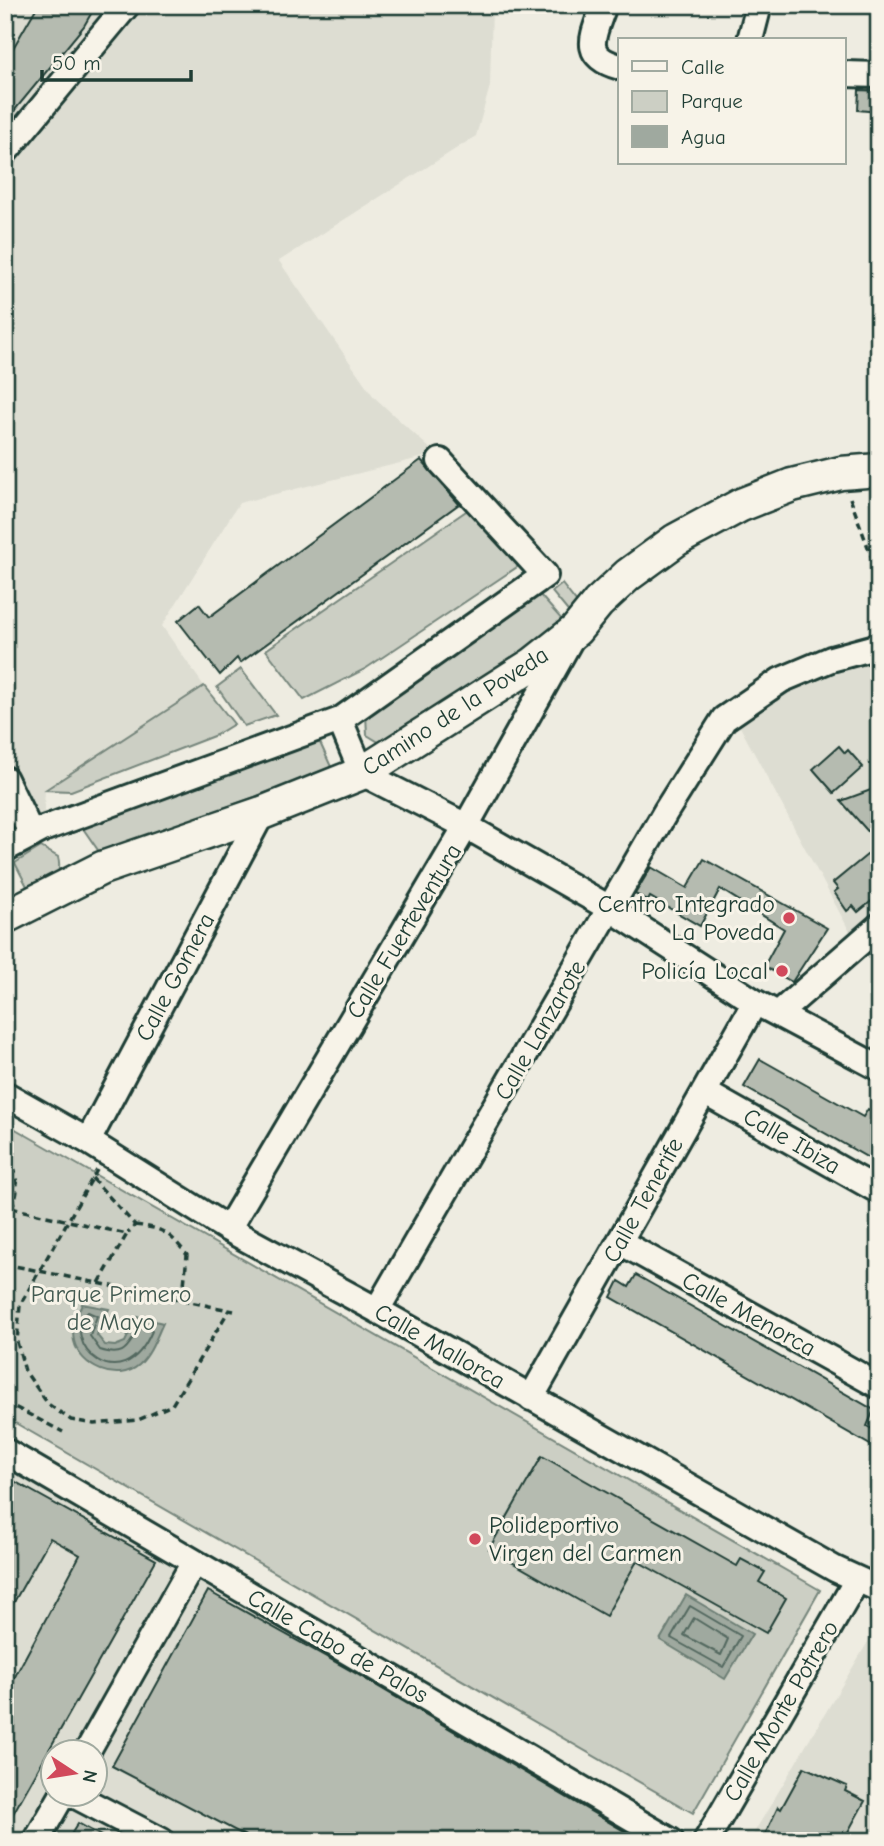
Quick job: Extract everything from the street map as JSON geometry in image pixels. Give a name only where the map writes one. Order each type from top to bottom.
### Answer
[{"type":"main road","name":"Camino de la Poveda","points":[[5,917],[102,868],[262,813],[362,773],[533,664],[576,630],[598,603],[628,575],[676,540],[741,505],[792,485],[841,473],[879,470]]},
{"type":"street","points":[[5,152],[127,5]]},
{"type":"street","points":[[604,5],[591,44],[595,55],[605,63],[618,66]]},
{"type":"street","points":[[751,38],[759,5]]},
{"type":"street","points":[[846,74],[879,75]]},
{"type":"street","points":[[5,849],[32,835],[340,720],[545,575],[440,461]]},
{"type":"street","name":"Calle Fuerteventura","points":[[228,1229],[466,826],[576,630]]},
{"type":"street","name":"Calle Lanzarote","points":[[377,1310],[706,743],[724,719],[781,680],[831,659],[879,646]]},
{"type":"street","points":[[340,720],[362,773],[466,826],[611,909],[755,1002],[874,1059]]},
{"type":"street","points":[[5,779],[32,835]]},
{"type":"street","name":"Calle Gomera","points":[[98,1147],[262,813]]},
{"type":"street","points":[[778,1014],[793,998],[879,926]]},
{"type":"street","name":"Calle Tenerife","points":[[531,1398],[755,1002]]},
{"type":"street","name":"Calle Ibiza","points":[[704,1091],[879,1191]]},
{"type":"street","name":"Calle Mallorca","points":[[5,1094],[98,1147],[228,1229],[868,1585]]},
{"type":"street","name":"Calle Menorca","points":[[620,1242],[879,1387]]},
{"type":"street","name":"Calle Cabo de Palos","points":[[5,1451],[671,1841]]},
{"type":"street","points":[[95,1738],[194,1562]]},
{"type":"street","name":"Calle Monte Potrero","points":[[706,1841],[868,1585]]},
{"type":"street","points":[[37,1841],[55,1808]]},
{"type":"street","points":[[99,1808],[162,1841]]},
{"type":"path","points":[[841,473],[879,577]]},
{"type":"path","points":[[5,1264],[38,1270],[232,1310],[172,1405],[138,1420],[93,1424],[71,1420],[48,1404],[25,1371],[17,1342],[20,1305],[38,1270],[92,1178],[98,1147]]},
{"type":"path","points":[[5,1159],[10,1162],[17,1178],[18,1195],[5,1218]]},
{"type":"path","points":[[92,1178],[135,1225],[158,1227],[173,1238],[187,1255],[184,1285],[176,1299]]},
{"type":"path","points":[[11,1208],[127,1234]]},
{"type":"path","points":[[99,1283],[135,1225]]},
{"type":"path","points":[[5,1402],[62,1432]]},
{"type":"shaded area","points":[[5,5],[492,5],[490,86],[476,136],[279,261],[374,397],[436,454],[239,503],[162,626],[204,686],[45,790],[43,829],[5,802]]},
{"type":"shaded area","points":[[879,654],[879,908],[850,932],[738,723],[778,694],[818,675]]},
{"type":"shaded area","points":[[5,1454],[665,1841],[5,1841]]},
{"type":"shaded area","points":[[878,1625],[879,1841],[749,1841]]},
{"type":"green space","points":[[469,509],[523,563],[365,669],[304,700],[266,650]]},
{"type":"green space","points":[[562,584],[580,607],[571,615],[552,592]]},
{"type":"green space","points":[[540,595],[564,622],[432,716],[382,744],[367,735],[366,714],[420,680]]},
{"type":"green space","points":[[241,669],[276,715],[244,726],[217,687]]},
{"type":"green space","points":[[204,686],[234,724],[216,735],[71,791],[45,790]]},
{"type":"green space","points":[[317,736],[332,769],[100,853],[82,827]]},
{"type":"green space","points":[[41,847],[58,857],[59,871],[53,880],[31,894],[15,863]]},
{"type":"green space","name":"Polideportivo Virgen del Carmen","points":[[5,1123],[820,1590],[693,1813],[5,1417]]},
{"type":"water","points":[[82,1304],[109,1309],[97,1335],[105,1345],[115,1346],[125,1342],[137,1317],[163,1323],[150,1351],[139,1365],[120,1373],[110,1373],[91,1365],[84,1358],[73,1336]]},
{"type":"water","points":[[686,1595],[752,1634],[725,1679],[660,1640]]},
{"type":"building","points":[[38,5],[80,5],[92,12],[84,26],[5,122],[5,62]]},
{"type":"building","points":[[859,90],[879,91],[878,112],[858,110]]},
{"type":"building","points":[[421,460],[459,504],[240,663],[237,658],[220,675],[178,621],[199,604],[209,617]]},
{"type":"building","points":[[839,746],[845,753],[848,750],[863,767],[834,793],[813,769]]},
{"type":"building","points":[[879,787],[879,844],[841,801]]},
{"type":"building","points":[[879,845],[879,895],[858,912],[853,906],[847,911],[834,892],[838,889],[833,883]]},
{"type":"building","name":"Centro Integrado La Poveda","points":[[704,859],[827,928],[792,982],[764,966],[784,929],[720,889],[700,926],[650,897],[648,901],[635,894],[651,867],[687,888]]},
{"type":"building","points":[[760,1059],[863,1117],[868,1109],[879,1115],[879,1164],[744,1087]]},
{"type":"building","points":[[636,1275],[874,1410],[867,1426],[879,1433],[879,1450],[611,1297],[619,1281],[629,1287]]},
{"type":"building","points":[[542,1456],[737,1566],[741,1559],[765,1572],[759,1582],[786,1598],[766,1633],[637,1561],[606,1616],[489,1549]]},
{"type":"building","points":[[5,1476],[156,1560],[56,1738],[38,1738],[38,1769],[5,1828],[5,1681],[11,1684],[80,1555],[50,1538],[5,1618]]},
{"type":"building","points":[[208,1591],[355,1673],[641,1841],[255,1841],[112,1766]]},
{"type":"building","points":[[804,1767],[847,1786],[845,1791],[865,1801],[843,1841],[762,1841],[778,1807],[781,1809]]},
{"type":"building","points":[[78,1823],[110,1841],[67,1841]]},
{"type":"place","name":"Centro Integrado La Poveda","points":[[789,918]]},
{"type":"place","name":"Policía Local","points":[[782,971]]},
{"type":"place","name":"Polideportivo Virgen del Carmen","points":[[475,1539]]},
{"type":"park label","name":"Parque Primero de Mayo","points":[[111,1308]]}]
